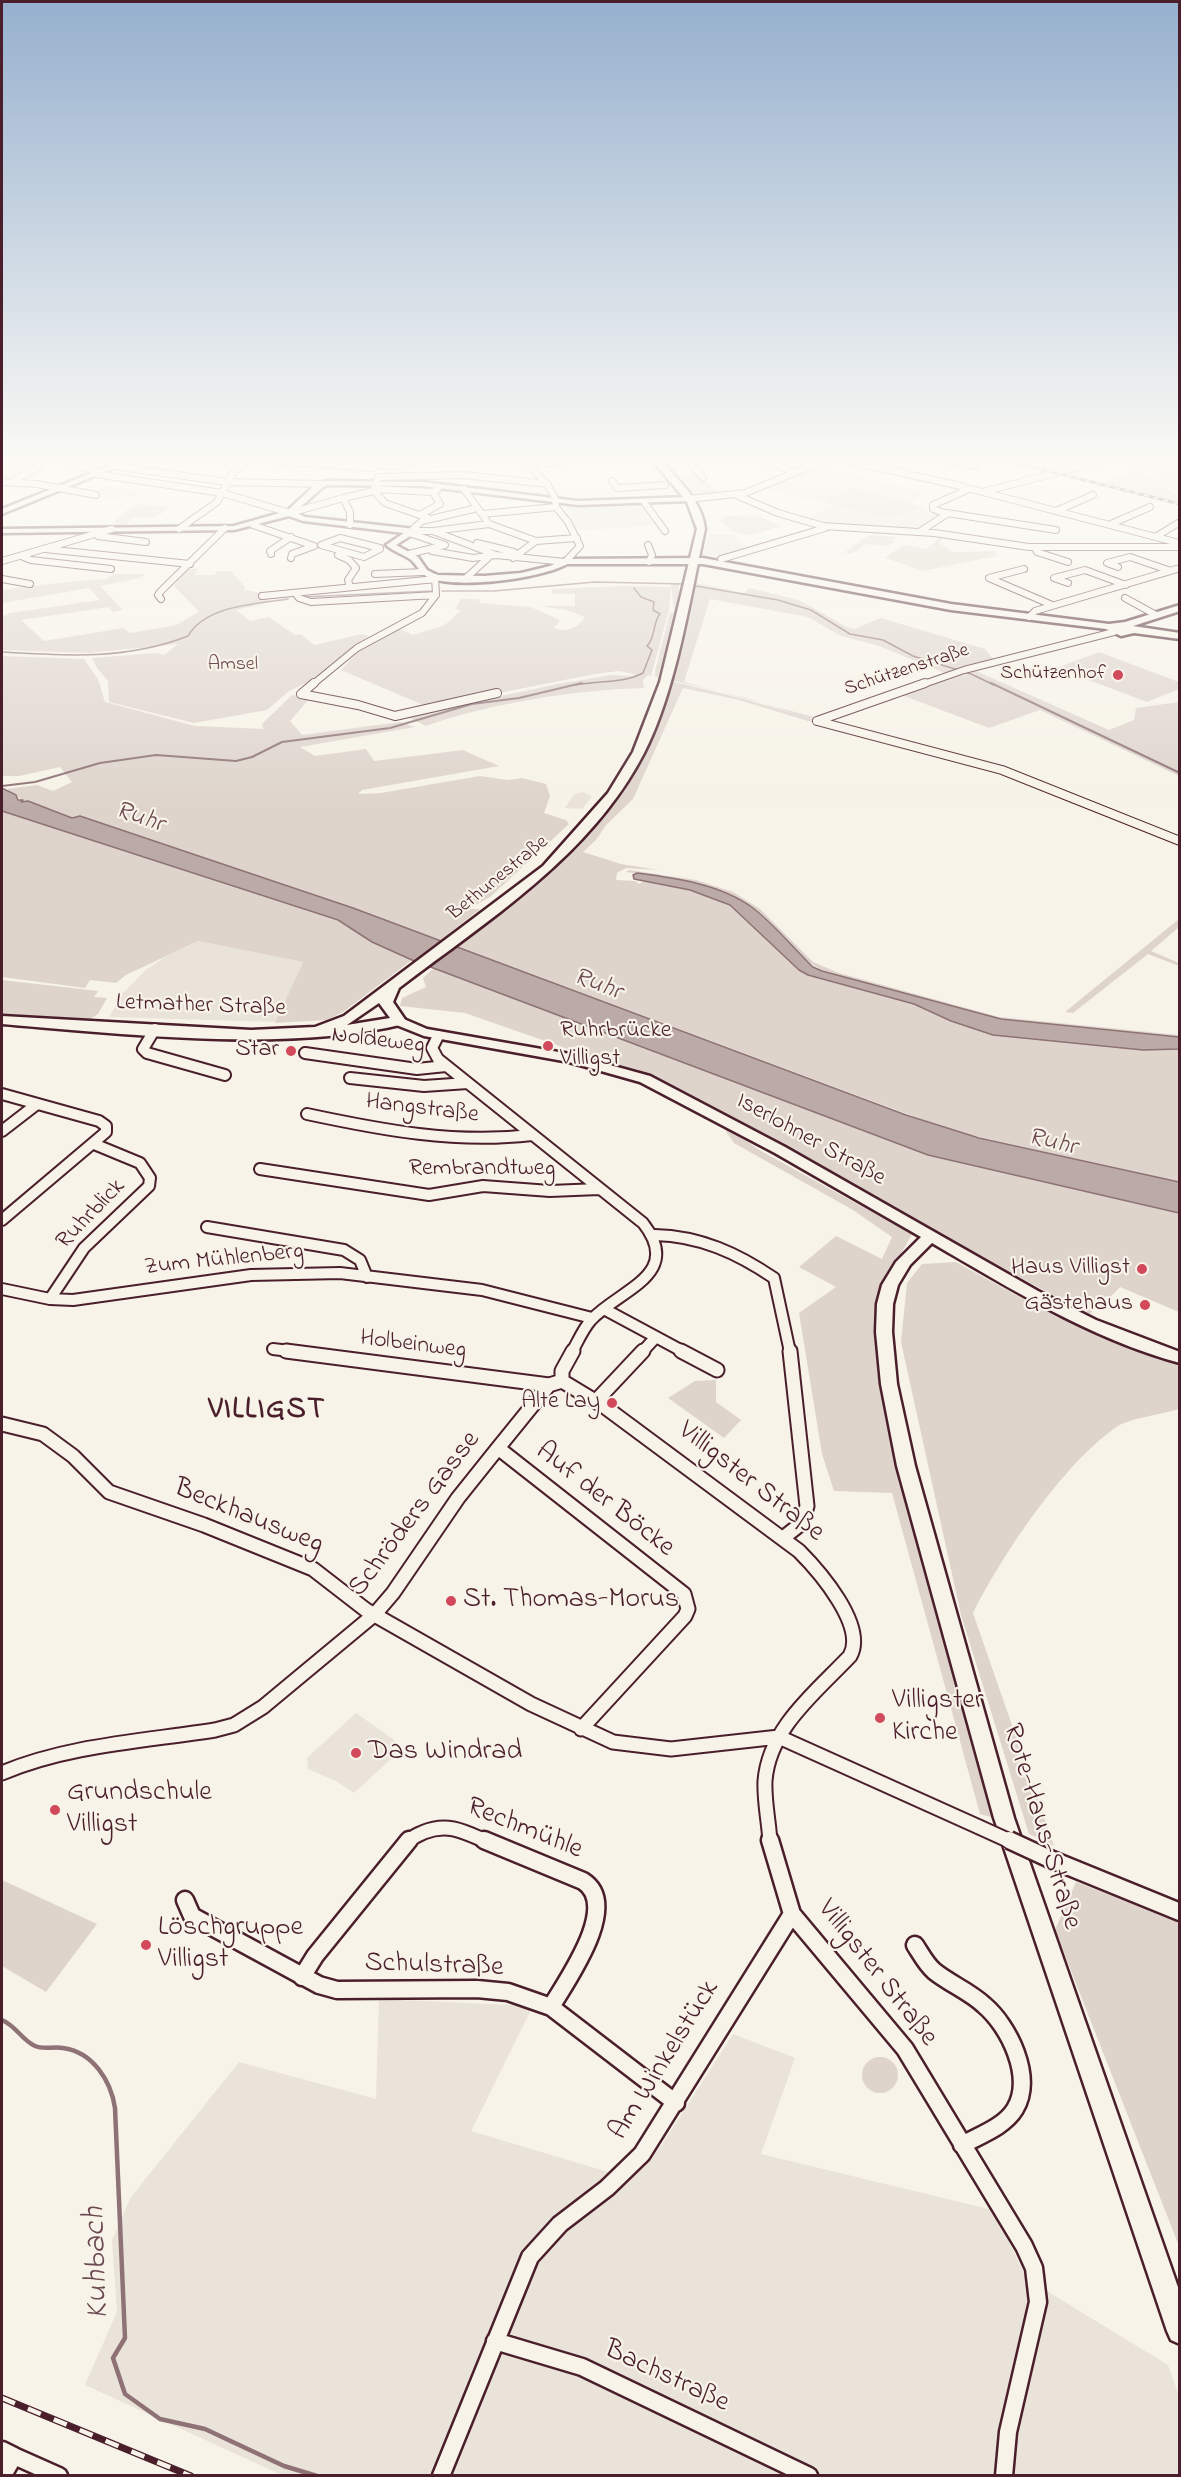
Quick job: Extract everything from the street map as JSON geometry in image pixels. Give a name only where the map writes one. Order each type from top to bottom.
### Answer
[{"type":"main road","name":"Schützenstraße","points":[[436,578],[476,577]]},
{"type":"main road","name":"Bethunestraße","points":[[318,1030],[350,1018],[548,869],[613,795],[639,752],[666,680],[689,577]]},
{"type":"main road","name":"Schützenstraße","points":[[794,577],[914,601],[1032,614],[1112,629]]},
{"type":"main road","points":[[1130,628],[1156,615],[1179,608]]},
{"type":"main road","points":[[1112,629],[1130,628],[1179,636]]},
{"type":"main road","points":[[392,988],[386,1002],[399,1021]]},
{"type":"main road","name":"Letmather Straße","points":[[2,1020],[263,1034],[399,1021]]},
{"type":"main road","name":"Iserlohner Straße","points":[[399,1021],[413,1029],[438,1036],[543,1052],[635,1075],[680,1095],[930,1237],[1090,1324],[1179,1358]]},
{"type":"main road","name":"Rote-Haus-Straße","points":[[930,1237],[904,1262],[890,1285],[885,1304],[884,1332],[889,1384],[906,1466],[1004,1818],[1179,2331]]},
{"type":"street","points":[[161,598],[158,595],[176,577]]},
{"type":"street","points":[[350,577],[348,580],[350,587]]},
{"type":"street","points":[[994,577],[989,578],[1052,605]]},
{"type":"street","points":[[1050,577],[1068,584]]},
{"type":"street","points":[[1054,578],[1059,577]]},
{"type":"street","points":[[1103,577],[1126,585]]},
{"type":"street","points":[[1032,614],[1052,605],[1152,577]]},
{"type":"street","points":[[261,595],[296,594],[436,578],[436,592],[422,613],[357,648],[300,694],[358,705],[395,716],[497,693]]},
{"type":"street","points":[[2,579],[30,584]]},
{"type":"street","points":[[296,594],[299,598],[311,602],[436,592]]},
{"type":"street","points":[[1125,598],[1156,615]]},
{"type":"street","name":"Schützenstraße","points":[[1112,629],[961,671],[817,720],[1002,770],[1179,841]]},
{"type":"street","points":[[155,1029],[143,1049],[147,1053],[225,1075]]},
{"type":"street","points":[[438,1036],[432,1048],[433,1053],[446,1066],[655,1235],[660,1254],[653,1269],[592,1318],[562,1368],[556,1383]]},
{"type":"street","name":"Noldeweg","points":[[305,1053],[417,1069],[446,1066]]},
{"type":"street","points":[[350,1078],[424,1086],[468,1083]]},
{"type":"street","name":"Ruhrblick","points":[[2,1094],[99,1121],[106,1126],[106,1132],[94,1144],[140,1163],[150,1178],[149,1186],[84,1248],[50,1299]]},
{"type":"street","points":[[2,1131],[37,1104]]},
{"type":"street","name":"Hangstraße","points":[[307,1114],[419,1135],[492,1139],[532,1135]]},
{"type":"street","points":[[2,1220],[94,1144]]},
{"type":"street","name":"Rembrandtweg","points":[[260,1169],[429,1195],[483,1186],[550,1191],[599,1189]]},
{"type":"street","points":[[207,1227],[344,1250],[357,1256],[364,1263],[367,1277]]},
{"type":"street","points":[[655,1235],[675,1234],[705,1241],[756,1265],[774,1278],[789,1343],[807,1506],[802,1523],[783,1538]]},
{"type":"street","name":"Zum Mühlenberg","points":[[2,1289],[50,1299],[94,1298],[251,1275],[340,1273],[482,1290],[592,1318]]},
{"type":"street","points":[[604,1310],[717,1370]]},
{"type":"street","points":[[596,1401],[656,1337]]},
{"type":"street","name":"Holbeinweg","points":[[273,1349],[556,1383]]},
{"type":"street","name":"Villigster Straße","points":[[556,1383],[596,1401],[783,1538],[816,1568],[829,1585],[852,1629],[854,1649],[786,1724],[778,1737],[769,1761],[765,1782],[771,1849],[792,1914],[906,2049],[1024,2246],[1034,2268],[1038,2302],[1008,2432],[1004,2475]]},
{"type":"street","name":"Schröders Gasse","points":[[2,1773],[30,1761],[58,1755],[126,1746],[234,1725],[279,1695],[375,1614],[393,1593],[458,1498],[498,1448],[556,1383]]},
{"type":"street","name":"Beckhausweg","points":[[2,1424],[43,1434],[73,1456],[109,1492],[225,1533],[314,1569],[366,1610],[531,1704],[613,1742],[671,1749],[778,1737]]},
{"type":"street","name":"Auf der Böcke","points":[[498,1448],[684,1594],[687,1601],[688,1609],[685,1616],[581,1729]]},
{"type":"street","points":[[778,1737],[1050,1859],[1179,1912]]},
{"type":"street","name":"Rechmühle","points":[[302,1977],[315,1956],[412,1837],[439,1826],[452,1827],[582,1881],[594,1890],[597,1901],[596,1918],[586,1943],[550,2007]]},
{"type":"street","name":"Schulstraße","points":[[185,1900],[192,1916],[302,1977],[337,1990],[477,1989],[508,1992],[550,2007],[676,2103]]},
{"type":"street","name":"Am Winkelstück","points":[[441,2475],[524,2269],[541,2243],[625,2172],[642,2154],[676,2103],[769,1947],[792,1914]]},
{"type":"street","points":[[915,1945],[932,1970],[986,2006],[1005,2027],[1019,2066],[1022,2091],[1016,2109],[997,2126],[962,2145]]},
{"type":"street","name":"Bachstraße","points":[[495,2341],[582,2367],[809,2475]]},
{"type":"street","points":[[7,2459],[59,2475]]},
{"type":"shaded area","points":[[2,788],[16,795],[18,800],[23,800],[21,802],[28,801],[72,818],[80,816],[353,908],[906,1115],[979,1138],[1179,1182],[1179,1213],[928,1155],[412,960],[372,942],[338,920],[2,811]]},
{"type":"shaded area","points":[[583,792],[592,796],[582,809],[565,808],[574,794]]},
{"type":"shaded area","points":[[637,873],[697,883],[727,893],[753,908],[813,967],[822,971],[1001,1019],[1179,1037],[1179,1049],[1143,1050],[993,1035],[951,1021],[914,1004],[808,975],[799,970],[730,905],[690,890],[634,879],[633,875]]},
{"type":"shaded area","points":[[198,941],[303,962],[276,1022],[109,1017],[123,993],[146,970],[165,957]]},
{"type":"shaded area","name":"Das Windrad","points":[[356,1713],[404,1747],[354,1793],[336,1781],[308,1769],[307,1758]]},
{"type":"shaded area","points":[[379,1999],[533,2006],[471,2131],[628,2178],[659,2149],[733,2034],[795,2058],[761,2154],[993,2210],[1027,2279],[1168,2365],[1179,2396],[1179,2475],[282,2475],[85,2385],[117,2312],[112,2240],[131,2197],[239,2062],[376,2099]]},
{"type":"green space","name":"Amsel","points":[[110,577],[142,577],[100,586],[123,610],[113,612],[109,607],[21,620],[44,641],[123,628],[130,633],[176,625],[199,612],[174,586],[181,577],[236,577],[245,587],[244,590],[266,594],[271,602],[236,610],[250,621],[269,617],[295,635],[301,634],[314,645],[362,634],[369,636],[311,681],[289,691],[267,710],[194,723],[109,702],[108,681],[92,658],[157,653],[164,655],[178,644],[89,653],[2,650],[2,617],[10,613],[100,600],[89,588],[2,603],[2,590],[107,579]]},
{"type":"green space","points":[[695,583],[744,593],[749,588],[799,600],[854,629],[881,618],[985,649],[993,659],[963,666],[961,670],[947,674],[879,646],[841,636],[808,617],[710,599],[684,682],[721,692],[671,680]]},
{"type":"green space","points":[[671,584],[679,584],[678,604],[658,678],[655,676],[655,671],[670,613],[674,611]]},
{"type":"green space","points":[[623,586],[671,587],[669,610],[651,676],[648,675],[643,680],[644,688],[562,695],[505,704],[426,726],[405,716],[558,684],[611,675],[633,676],[634,674],[619,671],[595,674],[428,707],[341,670],[360,650],[399,629],[413,635],[445,625],[461,610],[455,609],[461,599],[479,599],[480,603],[531,607],[560,620],[554,628],[567,630],[575,627],[585,617],[566,610],[539,606],[575,606],[575,594],[552,594],[552,589]]},
{"type":"green space","name":"Schützenhof","points":[[1099,652],[1179,682],[1179,689],[1147,702],[1057,668]]},
{"type":"green space","points":[[2,656],[84,659],[98,679],[105,702],[195,726],[263,729],[262,724],[292,695],[310,698],[290,721],[302,735],[400,722],[415,727],[300,747],[315,756],[366,749],[374,761],[463,750],[499,766],[362,790],[358,794],[381,793],[480,776],[508,780],[522,778],[546,784],[550,796],[544,813],[566,820],[569,824],[490,897],[468,909],[480,909],[441,940],[80,816],[72,818],[28,801],[21,802],[22,800],[7,789],[37,785],[53,791],[72,782],[60,767],[19,776],[2,776]]},
{"type":"green space","points":[[976,671],[1109,730],[1134,720],[1136,708],[1179,702],[1179,776],[1040,710],[989,728],[899,694]]},
{"type":"green space","points":[[671,681],[744,699],[1000,773],[831,728],[739,700],[683,688],[633,799],[583,852],[621,864],[658,870],[626,868],[617,873],[616,880],[635,881],[639,884],[644,881],[657,882],[706,895],[730,905],[808,975],[817,978],[914,1004],[951,1021],[993,1035],[1143,1050],[1179,1049],[1179,1182],[953,1131],[456,946],[560,862],[605,814],[646,749]]},
{"type":"green space","points":[[763,703],[817,718],[809,718]]},
{"type":"green space","points":[[2,811],[338,921],[372,942],[412,960],[343,1012],[327,1020],[275,1023],[303,962],[198,941],[126,975],[116,983],[90,980],[85,988],[2,977]]},
{"type":"green space","points":[[629,870],[696,880],[733,892],[760,909],[813,962],[839,973],[999,1017],[1179,1035],[1179,1037],[1001,1019],[832,974],[800,955],[764,917],[742,900],[693,883],[626,872]]},
{"type":"green space","points":[[1179,919],[1179,927],[1151,951],[1179,963],[1179,966],[1148,954],[1073,1013],[1065,1012]]},
{"type":"green space","points":[[434,968],[928,1155],[1179,1213],[1179,1312],[1120,1287],[1110,1297],[1106,1296],[1089,1315],[665,1083],[465,1013],[400,1006],[402,998],[426,987],[423,978]]},
{"type":"green space","points":[[2,980],[98,991],[94,997],[107,998],[98,1014],[90,1019],[2,1014]]},
{"type":"green space","points":[[721,1124],[761,1151],[912,1234],[884,1284],[876,1319],[889,1411],[925,1570],[998,1819],[980,1814],[892,1493],[834,1491],[822,1454],[799,1313],[836,1287],[799,1267],[836,1236],[882,1259],[892,1237],[853,1210],[734,1143]]},
{"type":"green space","points":[[956,1262],[1038,1307],[1119,1342],[1179,1363],[1179,1409],[1124,1423],[1097,1442],[1036,1511],[1000,1564],[973,1613],[1054,1846],[1029,1834],[961,1615],[901,1342],[907,1283],[922,1264]]},
{"type":"green space","points":[[716,1380],[716,1402],[741,1420],[724,1438],[668,1398],[695,1381]]},
{"type":"green space","points":[[2,1880],[97,1924],[46,1992],[2,1966]]},
{"type":"green space","points":[[1076,1882],[1179,1921],[1179,2246],[1055,1930]]},
{"type":"green space","points":[[880,2057],[893,2062],[898,2075],[893,2088],[880,2093],[867,2088],[862,2075],[867,2062]]},
{"type":"waterway","points":[[442,591],[494,591],[595,582],[684,584],[778,600],[811,610],[850,634],[883,640],[913,656],[971,674],[994,685]]},
{"type":"waterway","points":[[575,685],[618,680],[643,673],[652,650],[647,646],[652,639],[660,614],[653,610],[654,602],[641,597],[634,588]]},
{"type":"waterway","points":[[304,597],[431,591]]},
{"type":"waterway","points":[[2,652],[73,655],[119,653],[142,649],[188,636],[196,626],[219,612],[288,599]]},
{"type":"waterway","points":[[2,786],[35,782],[100,763],[156,755],[236,761],[252,757],[282,742],[390,728],[472,704],[519,698],[582,683]]},
{"type":"waterway","points":[[991,683],[1180,773]]},
{"type":"waterway","name":"Kuhbach","points":[[2,2020],[35,2046],[63,2048],[83,2055],[99,2069],[113,2098],[125,2338],[113,2358],[125,2394],[160,2419],[205,2429],[284,2466],[317,2476]]},
{"type":"railway","points":[[2,2398],[191,2476]]},
{"type":"place","name":"Schützenhof","points":[[1118,675]]},
{"type":"place","name":"Ruhrbrücke Villigst","points":[[548,1046]]},
{"type":"place","name":"Star","points":[[291,1051]]},
{"type":"place","name":"Haus Villigst","points":[[1142,1269]]},
{"type":"place","name":"Gästehaus","points":[[1145,1305]]},
{"type":"place","name":"Alte Lay","points":[[612,1403]]},
{"type":"place","name":"St. Thomas-Morus","points":[[451,1601]]},
{"type":"place","name":"Villigster Kirche","points":[[880,1718]]},
{"type":"place","name":"Das Windrad","points":[[356,1753]]},
{"type":"place","name":"Grundschule Villigst","points":[[55,1810]]},
{"type":"place","name":"Löschgruppe Villigst","points":[[146,1945]]},
{"type":"district","name":"VILLIGST","points":[[267,1412]]},
{"type":"water label","name":"Ruhr","points":[[139,819]]},
{"type":"water label","name":"Ruhr","points":[[597,986]]},
{"type":"water label","name":"Ruhr","points":[[1052,1144]]}]
